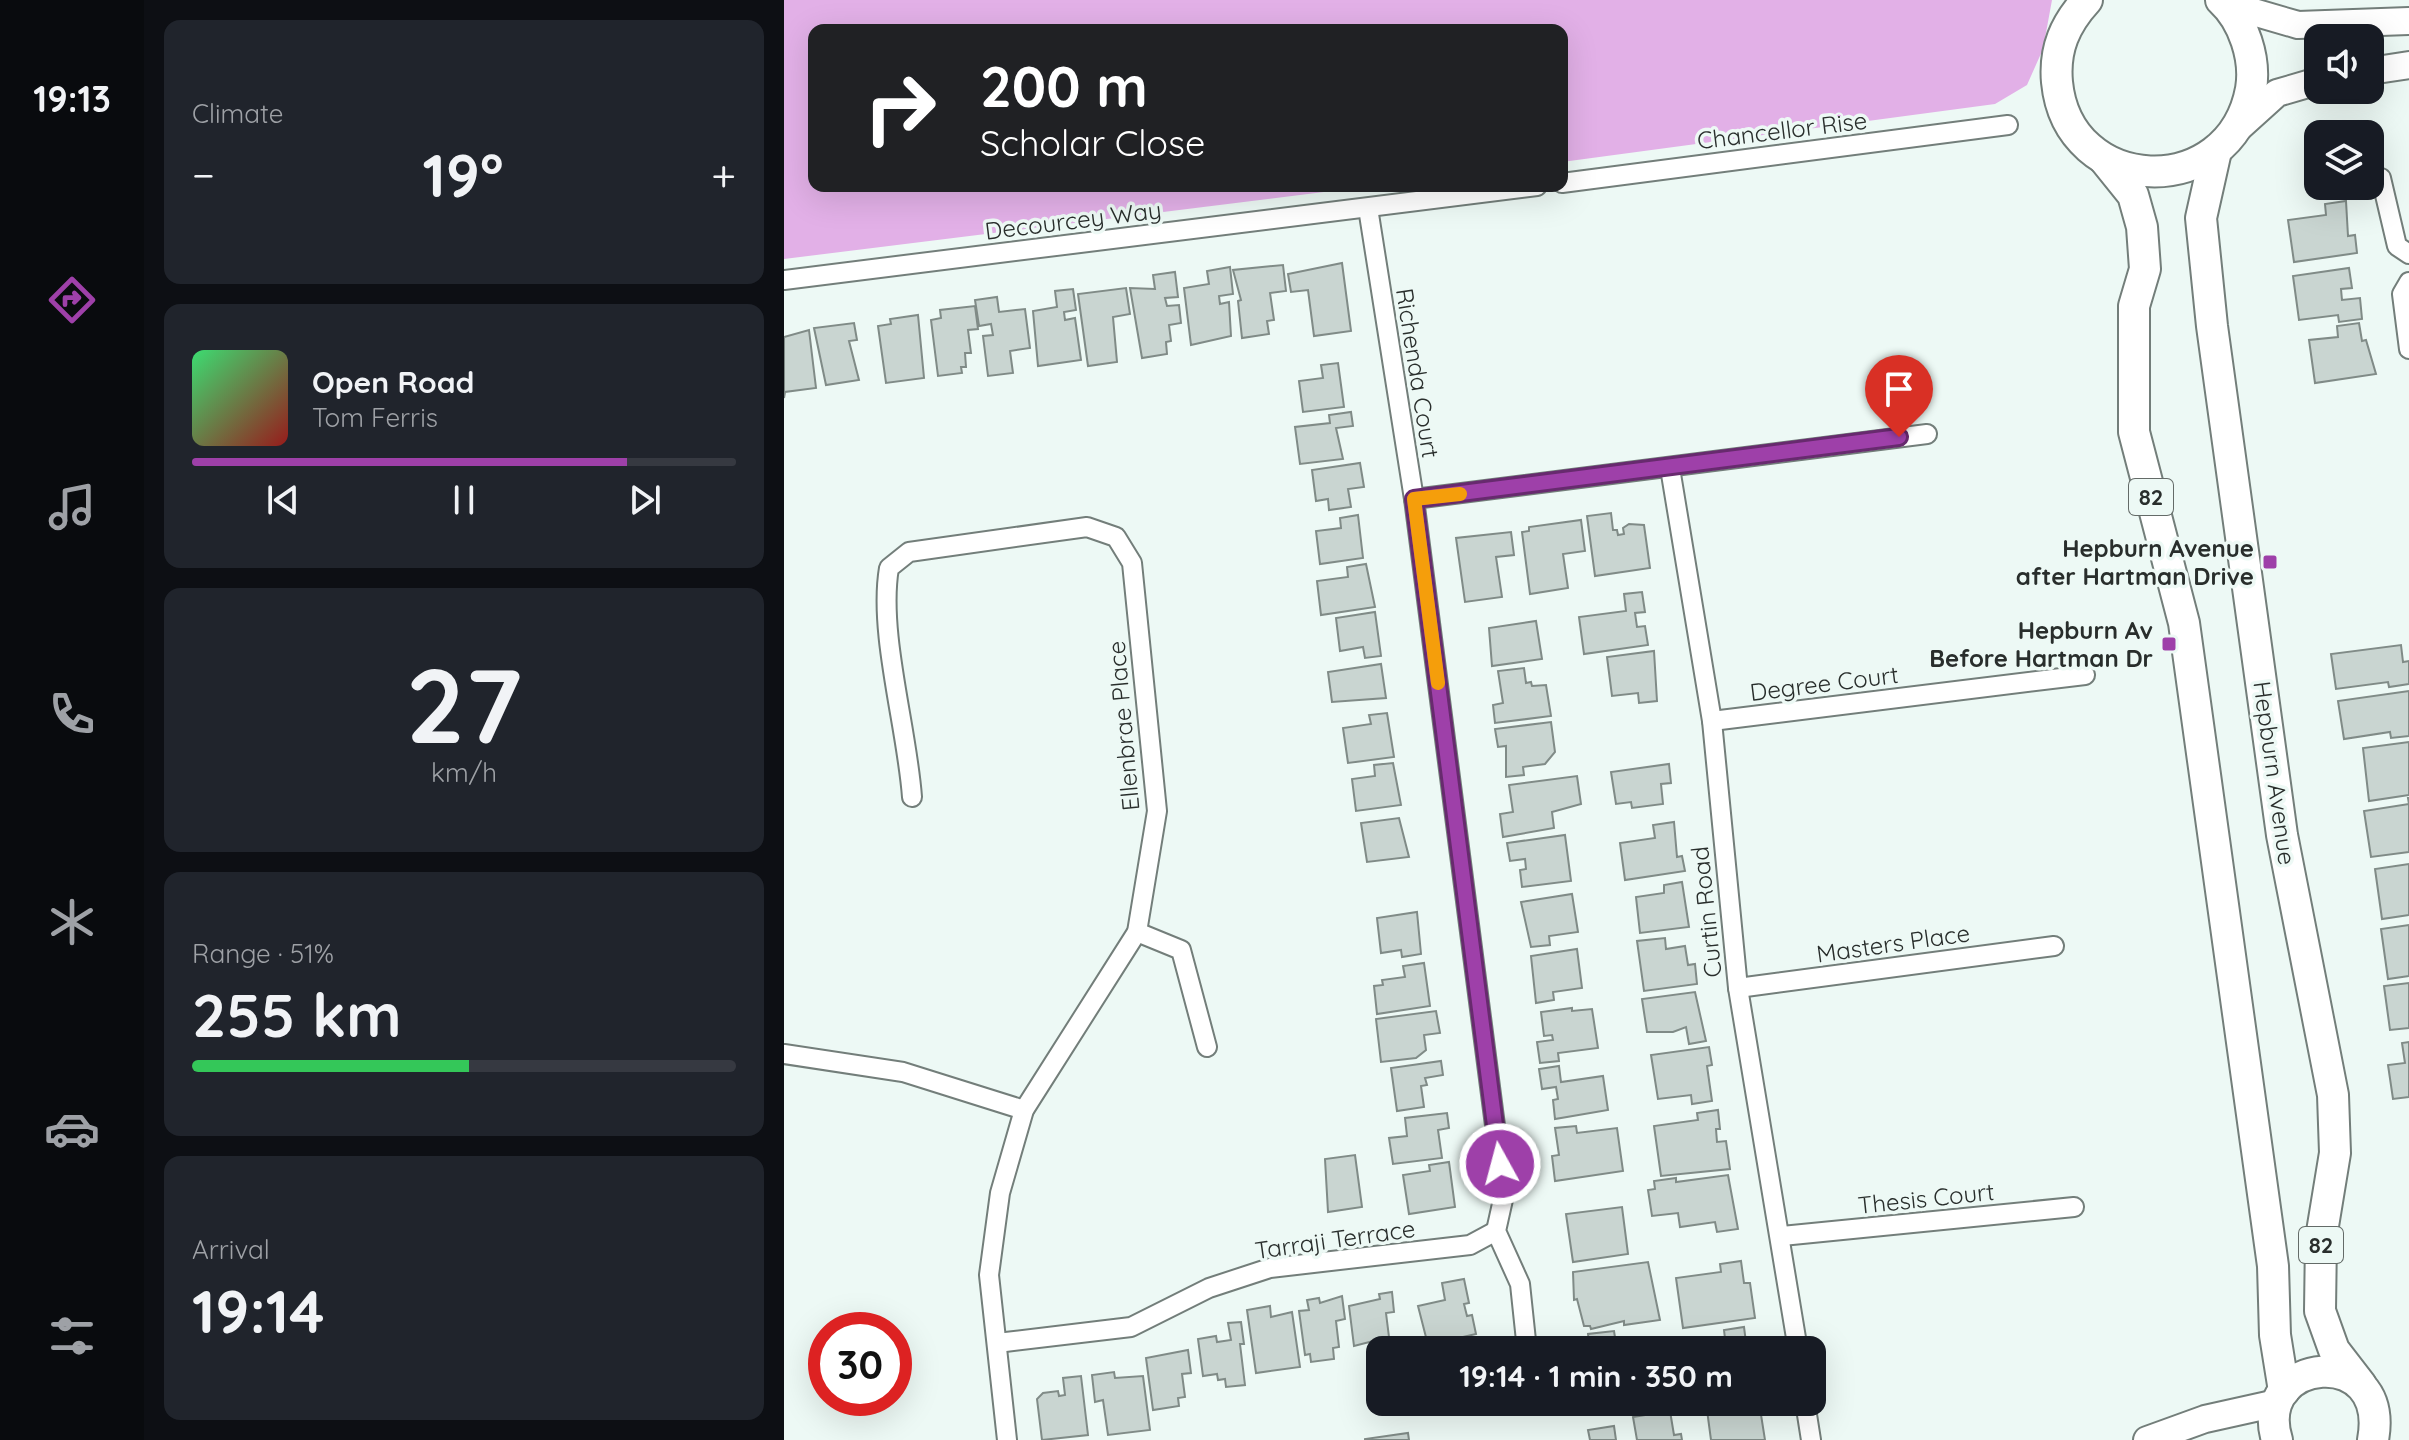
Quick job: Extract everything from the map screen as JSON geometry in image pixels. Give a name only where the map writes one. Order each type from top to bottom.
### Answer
[{"type":"main road","name":"82","points":[[2087,0],[2068,21],[2055,60],[2059,104],[2077,137],[2104,159],[2133,195],[2142,227],[2145,269],[2134,306],[2134,432],[2184,623],[2271,1252],[2280,1397],[2274,1429],[2277,1440]]},
{"type":"main road","name":"82","points":[[2104,159],[2136,171],[2163,173],[2194,164],[2226,140],[2248,104],[2253,77],[2247,37],[2224,2]]},
{"type":"main road","points":[[2224,2],[2298,25],[2409,21]]},
{"type":"main road","points":[[2384,69],[2409,65]]},
{"type":"main road","points":[[2226,140],[2277,93],[2304,85]]},
{"type":"main road","name":"Hepburn Avenue","points":[[2226,140],[2201,218],[2212,326],[2282,835],[2333,1095],[2335,1153],[2321,1238],[2320,1311],[2334,1350],[2372,1401],[2377,1420],[2373,1440]]},
{"type":"main road","points":[[2147,1440],[2280,1397],[2310,1372],[2328,1370],[2346,1375],[2361,1385]]},
{"type":"street","name":"Chancellor Rise","points":[[1568,182],[2008,125]]},
{"type":"street","points":[[2384,191],[2397,246],[2409,254]]},
{"type":"street","points":[[1368,208],[1491,192]]},
{"type":"street","name":"Decourcey Way","points":[[784,280],[1368,208]]},
{"type":"street","name":"Richenda Court","points":[[1368,208],[1414,499],[1504,1195],[1496,1231]]},
{"type":"street","points":[[2409,282],[2402,294],[2409,349]]},
{"type":"street","points":[[1414,499],[1927,434]]},
{"type":"street","name":"Curtin Road","points":[[1670,468],[1712,721],[1738,988],[1782,1236],[1796,1336]]},
{"type":"street","name":"Ellenbrae Place","points":[[912,797],[908,748],[884,599],[889,568],[909,552],[1087,527],[1116,537],[1132,563],[1157,811],[1137,932],[1024,1110],[1000,1193],[989,1275],[1007,1440]]},
{"type":"street","name":"Degree Court","points":[[1712,721],[2085,675]]},
{"type":"street","points":[[1137,932],[1181,950],[1207,1047]]},
{"type":"street","name":"Masters Place","points":[[1738,988],[2054,946]]},
{"type":"street","points":[[784,1054],[903,1072],[1024,1110]]},
{"type":"street","name":"Thesis Court","points":[[1782,1236],[2074,1207]]},
{"type":"street","points":[[1496,1231],[1520,1284],[1526,1336]]},
{"type":"street","name":"Tarraji Terrace","points":[[997,1343],[1131,1327],[1209,1288],[1270,1268],[1470,1245],[1496,1231]]},
{"type":"street","points":[[1807,1416],[1811,1440]]},
{"type":"shaded area","points":[[784,0],[2052,0],[2043,49],[2027,85],[1995,104],[1568,161],[1568,24],[808,24],[808,192],[1324,192],[784,259]]},
{"type":"building","points":[[2346,201],[2348,236],[2355,235],[2357,253],[2294,262],[2288,220],[2326,215],[2325,204]]},
{"type":"building","points":[[1342,263],[1351,331],[1314,336],[1308,290],[1291,292],[1288,274]]},
{"type":"building","points":[[1283,265],[1286,291],[1270,293],[1274,320],[1267,321],[1269,334],[1242,338],[1238,301],[1241,300],[1233,270]]},
{"type":"building","points":[[1230,267],[1233,294],[1219,296],[1220,304],[1229,302],[1231,336],[1191,345],[1184,288],[1209,284],[1207,271]]},
{"type":"building","points":[[2349,268],[2352,288],[2341,289],[2342,300],[2360,298],[2362,319],[2339,322],[2338,315],[2299,320],[2293,276]]},
{"type":"building","points":[[1175,272],[1178,297],[1165,298],[1167,306],[1179,305],[1181,323],[1169,325],[1171,341],[1166,342],[1167,354],[1142,358],[1130,288],[1155,289],[1153,275]]},
{"type":"building","points":[[1126,288],[1130,314],[1113,317],[1117,362],[1088,366],[1078,294]]},
{"type":"building","points":[[1073,289],[1076,310],[1064,312],[1065,320],[1075,318],[1081,360],[1038,366],[1033,311],[1057,307],[1055,291]]},
{"type":"building","points":[[997,297],[999,312],[1025,309],[1030,348],[1010,351],[1013,373],[988,376],[983,336],[993,335],[991,324],[979,326],[975,300]]},
{"type":"building","points":[[975,306],[978,329],[968,330],[971,353],[965,353],[966,367],[961,367],[962,373],[938,376],[931,320],[941,318],[940,310]]},
{"type":"building","points":[[918,315],[924,378],[886,383],[878,326],[891,324],[890,319]]},
{"type":"building","points":[[854,323],[857,340],[849,341],[859,380],[826,385],[814,328]]},
{"type":"building","points":[[2359,323],[2362,341],[2366,340],[2376,374],[2315,383],[2309,340],[2338,337],[2337,326]]},
{"type":"building","points":[[809,330],[816,388],[785,392],[784,398],[784,337]]},
{"type":"building","points":[[1338,363],[1344,407],[1303,412],[1299,381],[1323,378],[1321,365]]},
{"type":"building","points":[[1351,412],[1353,426],[1336,428],[1343,459],[1300,464],[1295,427],[1330,423],[1329,415]]},
{"type":"building","points":[[1360,463],[1364,487],[1348,489],[1351,507],[1329,510],[1328,499],[1316,501],[1312,470]]},
{"type":"building","points":[[1611,513],[1613,530],[1617,530],[1618,535],[1624,534],[1623,528],[1629,524],[1644,525],[1650,568],[1595,576],[1587,516]]},
{"type":"building","points":[[1358,515],[1363,558],[1320,564],[1316,531],[1341,528],[1340,518]]},
{"type":"building","points":[[1581,520],[1585,551],[1563,554],[1568,588],[1530,594],[1522,532],[1529,531],[1529,527]]},
{"type":"building","points":[[1511,532],[1514,555],[1496,557],[1502,597],[1465,602],[1456,538]]},
{"type":"building","points":[[1366,564],[1375,607],[1321,615],[1317,581],[1348,577],[1347,567]]},
{"type":"building","points":[[1642,592],[1645,612],[1635,613],[1637,627],[1645,626],[1648,645],[1584,654],[1579,617],[1626,611],[1624,594]]},
{"type":"building","points":[[1375,612],[1381,656],[1365,658],[1363,647],[1340,651],[1336,618]]},
{"type":"building","points":[[1536,621],[1542,659],[1492,666],[1489,628]]},
{"type":"building","points":[[2401,645],[2403,662],[2409,661],[2409,684],[2389,687],[2388,682],[2336,689],[2331,654]]},
{"type":"building","points":[[1654,651],[1657,701],[1639,703],[1638,693],[1612,696],[1607,657]]},
{"type":"building","points":[[1381,664],[1386,698],[1332,702],[1328,672]]},
{"type":"building","points":[[1524,668],[1526,683],[1546,685],[1551,716],[1495,723],[1493,705],[1503,703],[1498,671]]},
{"type":"building","points":[[2409,691],[2409,736],[2391,738],[2390,732],[2344,739],[2338,701]]},
{"type":"building","points":[[1387,713],[1394,757],[1348,763],[1343,728],[1371,724],[1369,715]]},
{"type":"building","points":[[1551,722],[1555,752],[1545,764],[1523,767],[1524,775],[1506,777],[1506,746],[1498,747],[1495,729]]},
{"type":"building","points":[[2409,742],[2409,795],[2369,801],[2363,748]]},
{"type":"building","points":[[1393,763],[1401,805],[1356,811],[1352,779],[1375,776],[1374,765]]},
{"type":"building","points":[[1669,764],[1671,783],[1661,784],[1663,804],[1632,808],[1631,802],[1616,804],[1611,772]]},
{"type":"building","points":[[1577,776],[1581,804],[1552,812],[1554,828],[1503,837],[1500,814],[1513,812],[1509,785]]},
{"type":"building","points":[[2409,804],[2409,852],[2371,857],[2364,811]]},
{"type":"building","points":[[1399,818],[1409,857],[1367,862],[1361,823]]},
{"type":"building","points":[[1674,822],[1677,857],[1682,856],[1685,871],[1625,880],[1620,843],[1655,838],[1653,825]]},
{"type":"building","points":[[1565,835],[1571,881],[1522,887],[1520,870],[1526,869],[1525,859],[1510,861],[1507,843]]},
{"type":"building","points":[[2409,864],[2409,915],[2382,919],[2375,869]]},
{"type":"building","points":[[1682,882],[1689,927],[1640,933],[1636,897],[1664,893],[1664,885]]},
{"type":"building","points":[[1572,894],[1578,932],[1549,936],[1550,945],[1531,947],[1521,902]]},
{"type":"building","points":[[1417,912],[1421,954],[1402,957],[1401,950],[1381,953],[1377,918]]},
{"type":"building","points":[[2409,925],[2409,976],[2388,979],[2381,929]]},
{"type":"building","points":[[1665,938],[1666,949],[1685,946],[1688,965],[1695,964],[1697,984],[1644,991],[1637,941]]},
{"type":"building","points":[[1577,949],[1582,988],[1553,992],[1554,1000],[1536,1003],[1531,956]]},
{"type":"building","points":[[1424,963],[1430,1006],[1377,1014],[1374,986],[1383,985],[1382,980],[1405,977],[1403,966]]},
{"type":"building","points":[[2409,983],[2409,1028],[2390,1030],[2384,986]]},
{"type":"building","points":[[1695,992],[1706,1041],[1689,1044],[1686,1027],[1673,1032],[1647,1032],[1642,999]]},
{"type":"building","points":[[1572,1008],[1572,1011],[1592,1009],[1598,1048],[1558,1053],[1559,1061],[1540,1063],[1537,1042],[1553,1040],[1552,1035],[1544,1036],[1541,1012]]},
{"type":"building","points":[[1436,1011],[1440,1033],[1424,1035],[1426,1050],[1416,1058],[1381,1062],[1376,1019]]},
{"type":"building","points":[[2409,1042],[2409,1097],[2393,1099],[2388,1065],[2405,1063],[2402,1043]]},
{"type":"building","points":[[1709,1047],[1712,1065],[1707,1066],[1712,1101],[1692,1104],[1691,1095],[1658,1099],[1651,1055]]},
{"type":"building","points":[[1441,1061],[1443,1075],[1425,1078],[1427,1085],[1421,1086],[1424,1107],[1397,1111],[1391,1068]]},
{"type":"building","points":[[1559,1066],[1561,1082],[1603,1076],[1608,1110],[1555,1119],[1553,1100],[1558,1099],[1556,1087],[1542,1089],[1539,1069]]},
{"type":"building","points":[[1718,1110],[1720,1129],[1716,1129],[1717,1142],[1726,1141],[1730,1169],[1661,1176],[1654,1126],[1698,1120],[1697,1113]]},
{"type":"building","points":[[1447,1113],[1449,1128],[1438,1130],[1442,1158],[1393,1164],[1389,1138],[1407,1136],[1405,1118]]},
{"type":"building","points":[[1576,1126],[1577,1133],[1617,1128],[1623,1171],[1555,1181],[1552,1156],[1559,1155],[1555,1128]]},
{"type":"building","points":[[1355,1155],[1362,1207],[1328,1212],[1325,1159]]},
{"type":"building","points":[[1449,1162],[1455,1207],[1409,1214],[1403,1175],[1430,1171],[1429,1165]]},
{"type":"building","points":[[1728,1175],[1738,1229],[1717,1232],[1715,1222],[1680,1227],[1678,1213],[1652,1216],[1648,1190],[1655,1189],[1654,1181],[1676,1178],[1676,1182]]},
{"type":"building","points":[[1622,1207],[1628,1254],[1573,1262],[1566,1214]]},
{"type":"building","points":[[1741,1261],[1744,1283],[1750,1283],[1755,1318],[1683,1328],[1676,1278],[1721,1272],[1720,1264]]},
{"type":"building","points":[[1648,1262],[1660,1320],[1624,1325],[1624,1321],[1591,1329],[1584,1326],[1577,1299],[1574,1300],[1573,1272]]},
{"type":"building","points":[[1464,1279],[1469,1303],[1464,1304],[1467,1316],[1472,1315],[1476,1334],[1426,1336],[1418,1306],[1445,1300],[1442,1283]]},
{"type":"building","points":[[1392,1292],[1394,1312],[1386,1313],[1389,1336],[1366,1336],[1366,1343],[1354,1346],[1349,1306],[1380,1299],[1379,1294]]},
{"type":"building","points":[[1342,1296],[1345,1319],[1336,1321],[1339,1347],[1333,1348],[1334,1359],[1311,1362],[1310,1354],[1305,1355],[1299,1311],[1309,1310],[1307,1300],[1319,1298],[1320,1303]]},
{"type":"building","points":[[1270,1306],[1271,1317],[1292,1312],[1300,1367],[1256,1373],[1247,1310]]},
{"type":"building","points":[[1241,1322],[1245,1385],[1226,1387],[1225,1379],[1218,1380],[1217,1374],[1203,1376],[1198,1339],[1216,1336],[1217,1342],[1231,1340],[1228,1323]]},
{"type":"building","points":[[1744,1327],[1745,1336],[1725,1336],[1724,1330]]},
{"type":"building","points":[[1614,1331],[1615,1336],[1588,1336]]},
{"type":"building","points":[[1188,1350],[1191,1373],[1182,1374],[1185,1397],[1178,1398],[1179,1406],[1153,1410],[1146,1358]]},
{"type":"building","points":[[1114,1372],[1115,1378],[1143,1376],[1150,1430],[1108,1435],[1103,1400],[1095,1402],[1092,1375]]},
{"type":"building","points":[[1081,1376],[1088,1435],[1042,1440],[1037,1399],[1043,1393],[1058,1391],[1059,1396],[1065,1395],[1063,1378]]},
{"type":"building","points":[[1671,1416],[1674,1435],[1681,1434],[1682,1440],[1637,1440],[1633,1417]]},
{"type":"building","points":[[1708,1416],[1761,1416],[1765,1440],[1711,1440]]},
{"type":"building","points":[[1614,1426],[1616,1440],[1590,1440],[1588,1430]]},
{"type":"building","points":[[1408,1433],[1409,1440],[1365,1440],[1365,1439]]},
{"type":"slow traffic","points":[[1438,683],[1414,499],[1460,494]]},
{"type":"place","name":"Hepburn Avenue after Hartman Drive","points":[[2270,562]]},
{"type":"place","name":"Hepburn Av Before Hartman Dr","points":[[2169,644]]},
{"type":"route","points":[[1500,1164],[1414,499],[1899,437]]}]
